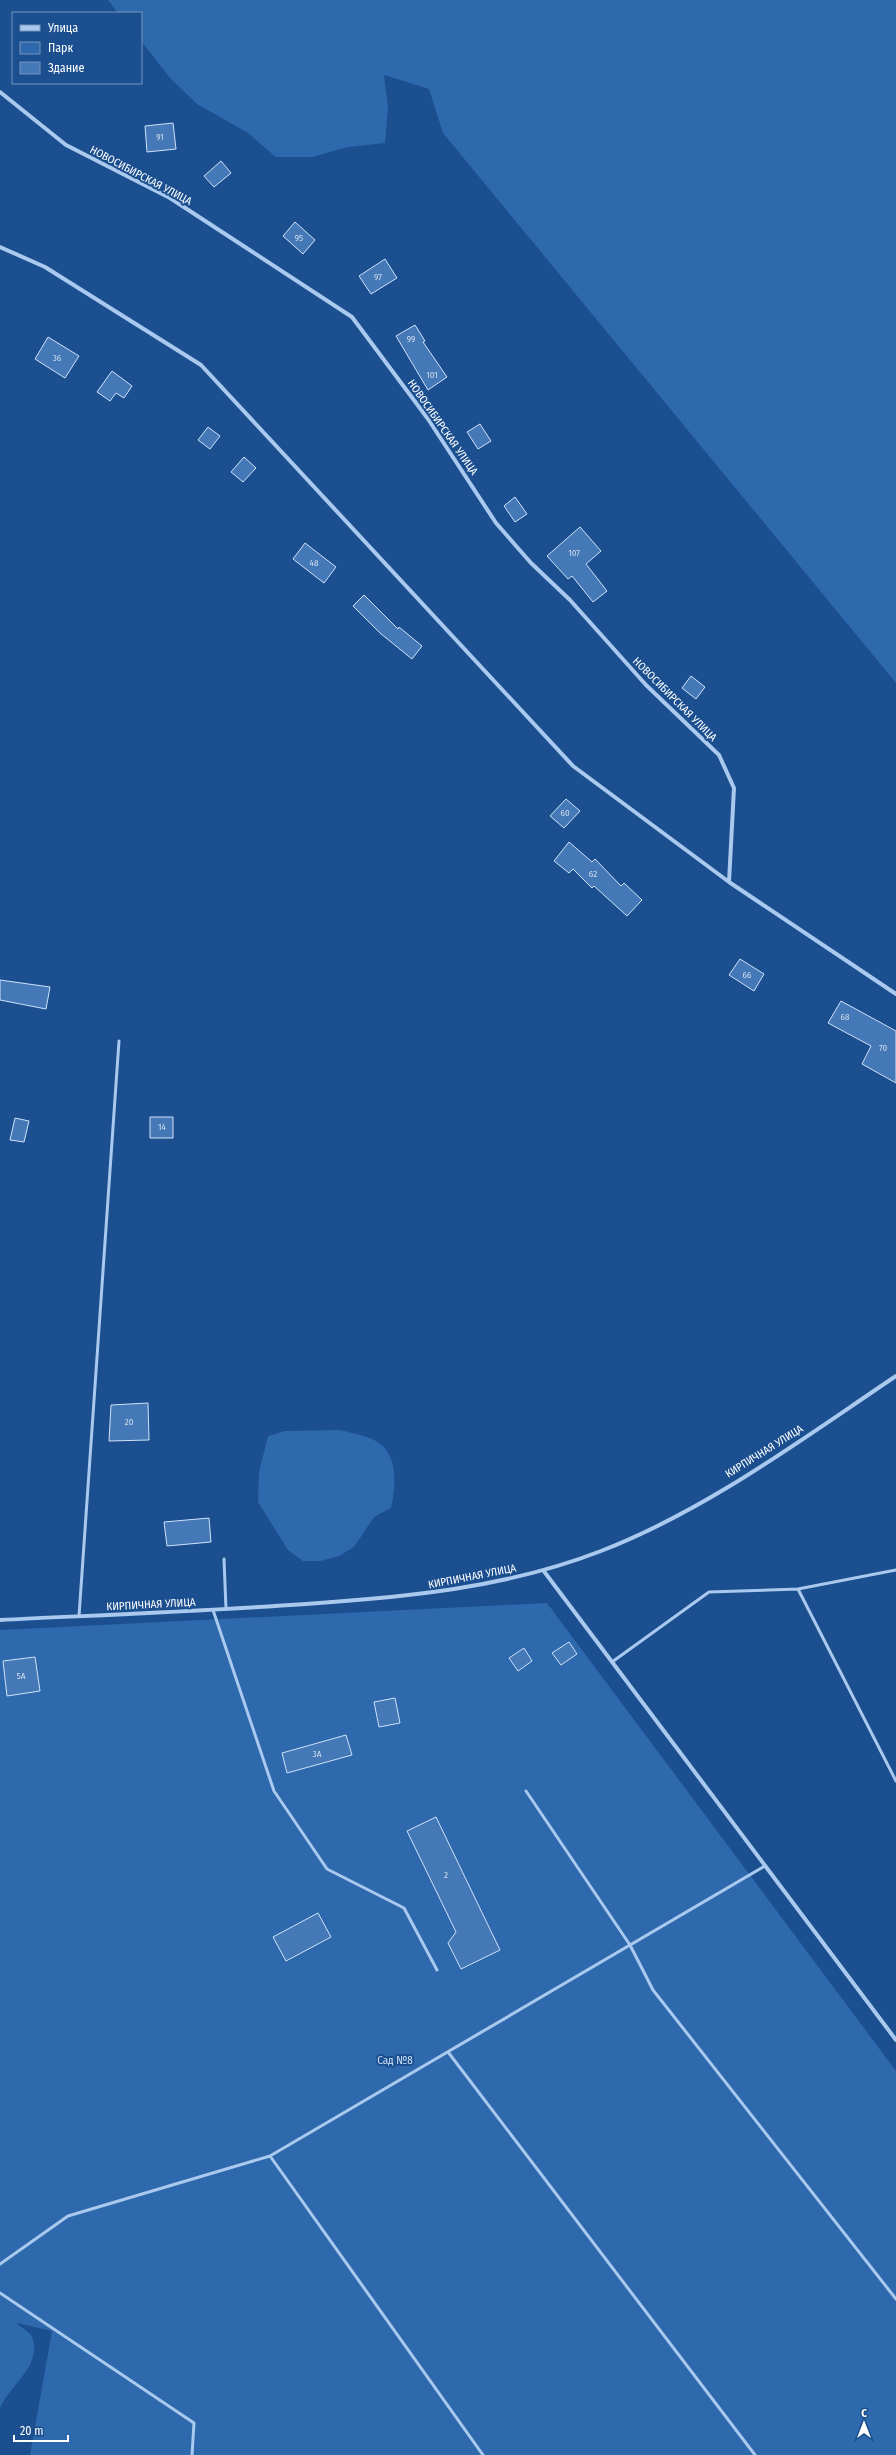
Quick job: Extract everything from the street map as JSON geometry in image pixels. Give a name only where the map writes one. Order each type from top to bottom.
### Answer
[{"type":"street","name":"НОВОСИБИРСКАЯ УЛИЦА","points":[[0,92],[66,145],[170,198],[352,317],[428,419],[496,523],[531,563],[570,600],[646,685],[719,755],[734,788],[729,882]]},
{"type":"street","points":[[0,247],[45,268],[201,364],[573,766],[729,882],[896,994]]},
{"type":"street","name":"КИРПИЧНАЯ УЛИЦА","points":[[0,1620],[226,1610],[413,1596],[479,1586],[544,1570],[600,1552],[654,1528],[758,1468],[896,1376]]},
{"type":"street","points":[[544,1570],[896,2040]]},
{"type":"lane","points":[[79,1616],[119,1041]]},
{"type":"lane","points":[[224,1559],[226,1610]]},
{"type":"lane","points":[[612,1662],[709,1592],[798,1590],[896,1570]]},
{"type":"lane","points":[[798,1590],[896,1781]]},
{"type":"lane","points":[[213,1610],[274,1791],[327,1869],[404,1908],[437,1970]]},
{"type":"lane","points":[[526,1791],[630,1945],[653,1990],[896,2299]]},
{"type":"lane","points":[[0,2264],[68,2216],[270,2156],[765,1866]]},
{"type":"lane","points":[[448,2052],[755,2455]]},
{"type":"lane","points":[[270,2156],[483,2455]]},
{"type":"lane","points":[[0,2293],[194,2423],[192,2455]]},
{"type":"green space","points":[[108,0],[896,0],[896,683],[443,133],[429,89],[384,75],[388,108],[385,143],[348,147],[312,157],[276,157],[248,133],[197,104],[170,78],[142,42],[142,12],[117,12]]},
{"type":"green space","points":[[340,1430],[362,1435],[374,1440],[382,1445],[388,1452],[394,1470],[394,1489],[391,1508],[374,1517],[354,1547],[339,1556],[321,1561],[303,1561],[288,1550],[258,1502],[259,1472],[268,1436],[285,1431]]},
{"type":"green space","name":"Сад №8","points":[[547,1603],[896,2071],[896,2455],[30,2455],[52,2331],[17,2323],[31,2335],[34,2345],[33,2355],[30,2364],[0,2408],[0,1630]]},
{"type":"building","points":[[173,123],[176,149],[147,152],[145,126]]},
{"type":"building","points":[[221,161],[231,173],[214,187],[204,176]]},
{"type":"building","points":[[295,222],[315,240],[303,254],[283,236]]},
{"type":"building","points":[[385,259],[397,278],[371,294],[359,276]]},
{"type":"building","points":[[415,325],[425,341],[423,342],[447,377],[428,390],[396,336]]},
{"type":"building","points":[[48,337],[79,356],[65,378],[35,359]]},
{"type":"building","points":[[112,371],[132,386],[124,398],[116,393],[110,401],[97,392]]},
{"type":"building","points":[[480,424],[491,441],[478,449],[467,432]]},
{"type":"building","points":[[208,427],[220,436],[210,449],[198,440]]},
{"type":"building","points":[[244,457],[256,468],[243,482],[231,472]]},
{"type":"building","points":[[515,497],[527,514],[515,522],[504,506]]},
{"type":"building","points":[[580,527],[601,551],[586,564],[607,591],[593,602],[572,576],[568,579],[547,556]]},
{"type":"building","points":[[305,543],[336,567],[324,583],[293,559]]},
{"type":"building","points":[[364,595],[398,629],[399,627],[422,646],[412,659],[380,633],[353,606]]},
{"type":"building","points":[[691,676],[705,687],[696,699],[682,688]]},
{"type":"building","points":[[566,799],[580,811],[564,828],[550,816]]},
{"type":"building","points":[[569,842],[592,862],[595,859],[621,886],[624,883],[642,900],[627,916],[594,886],[592,888],[573,869],[569,873],[554,861]]},
{"type":"building","points":[[740,959],[764,974],[754,991],[729,975]]},
{"type":"building","points":[[0,980],[50,987],[46,1009],[0,1000]]},
{"type":"building","points":[[841,1001],[896,1031],[896,1083],[862,1064],[871,1046],[828,1023]]},
{"type":"building","points":[[150,1117],[173,1117],[173,1138],[150,1138]]},
{"type":"building","points":[[15,1118],[29,1121],[24,1142],[10,1140]]},
{"type":"building","points":[[148,1403],[149,1440],[109,1441],[111,1405]]},
{"type":"building","points":[[209,1518],[211,1542],[167,1546],[164,1522]]},
{"type":"building","points":[[569,1642],[577,1654],[561,1665],[552,1653]]},
{"type":"building","points":[[524,1648],[532,1661],[518,1671],[509,1658]]},
{"type":"building","points":[[35,1657],[40,1691],[7,1696],[3,1661]]},
{"type":"building","points":[[395,1698],[400,1723],[379,1727],[374,1702]]},
{"type":"building","points":[[346,1735],[352,1755],[287,1773],[282,1753]]},
{"type":"building","points":[[436,1817],[500,1950],[461,1969],[448,1943],[456,1932],[407,1831]]},
{"type":"building","points":[[318,1913],[331,1937],[286,1961],[273,1937]]}]
